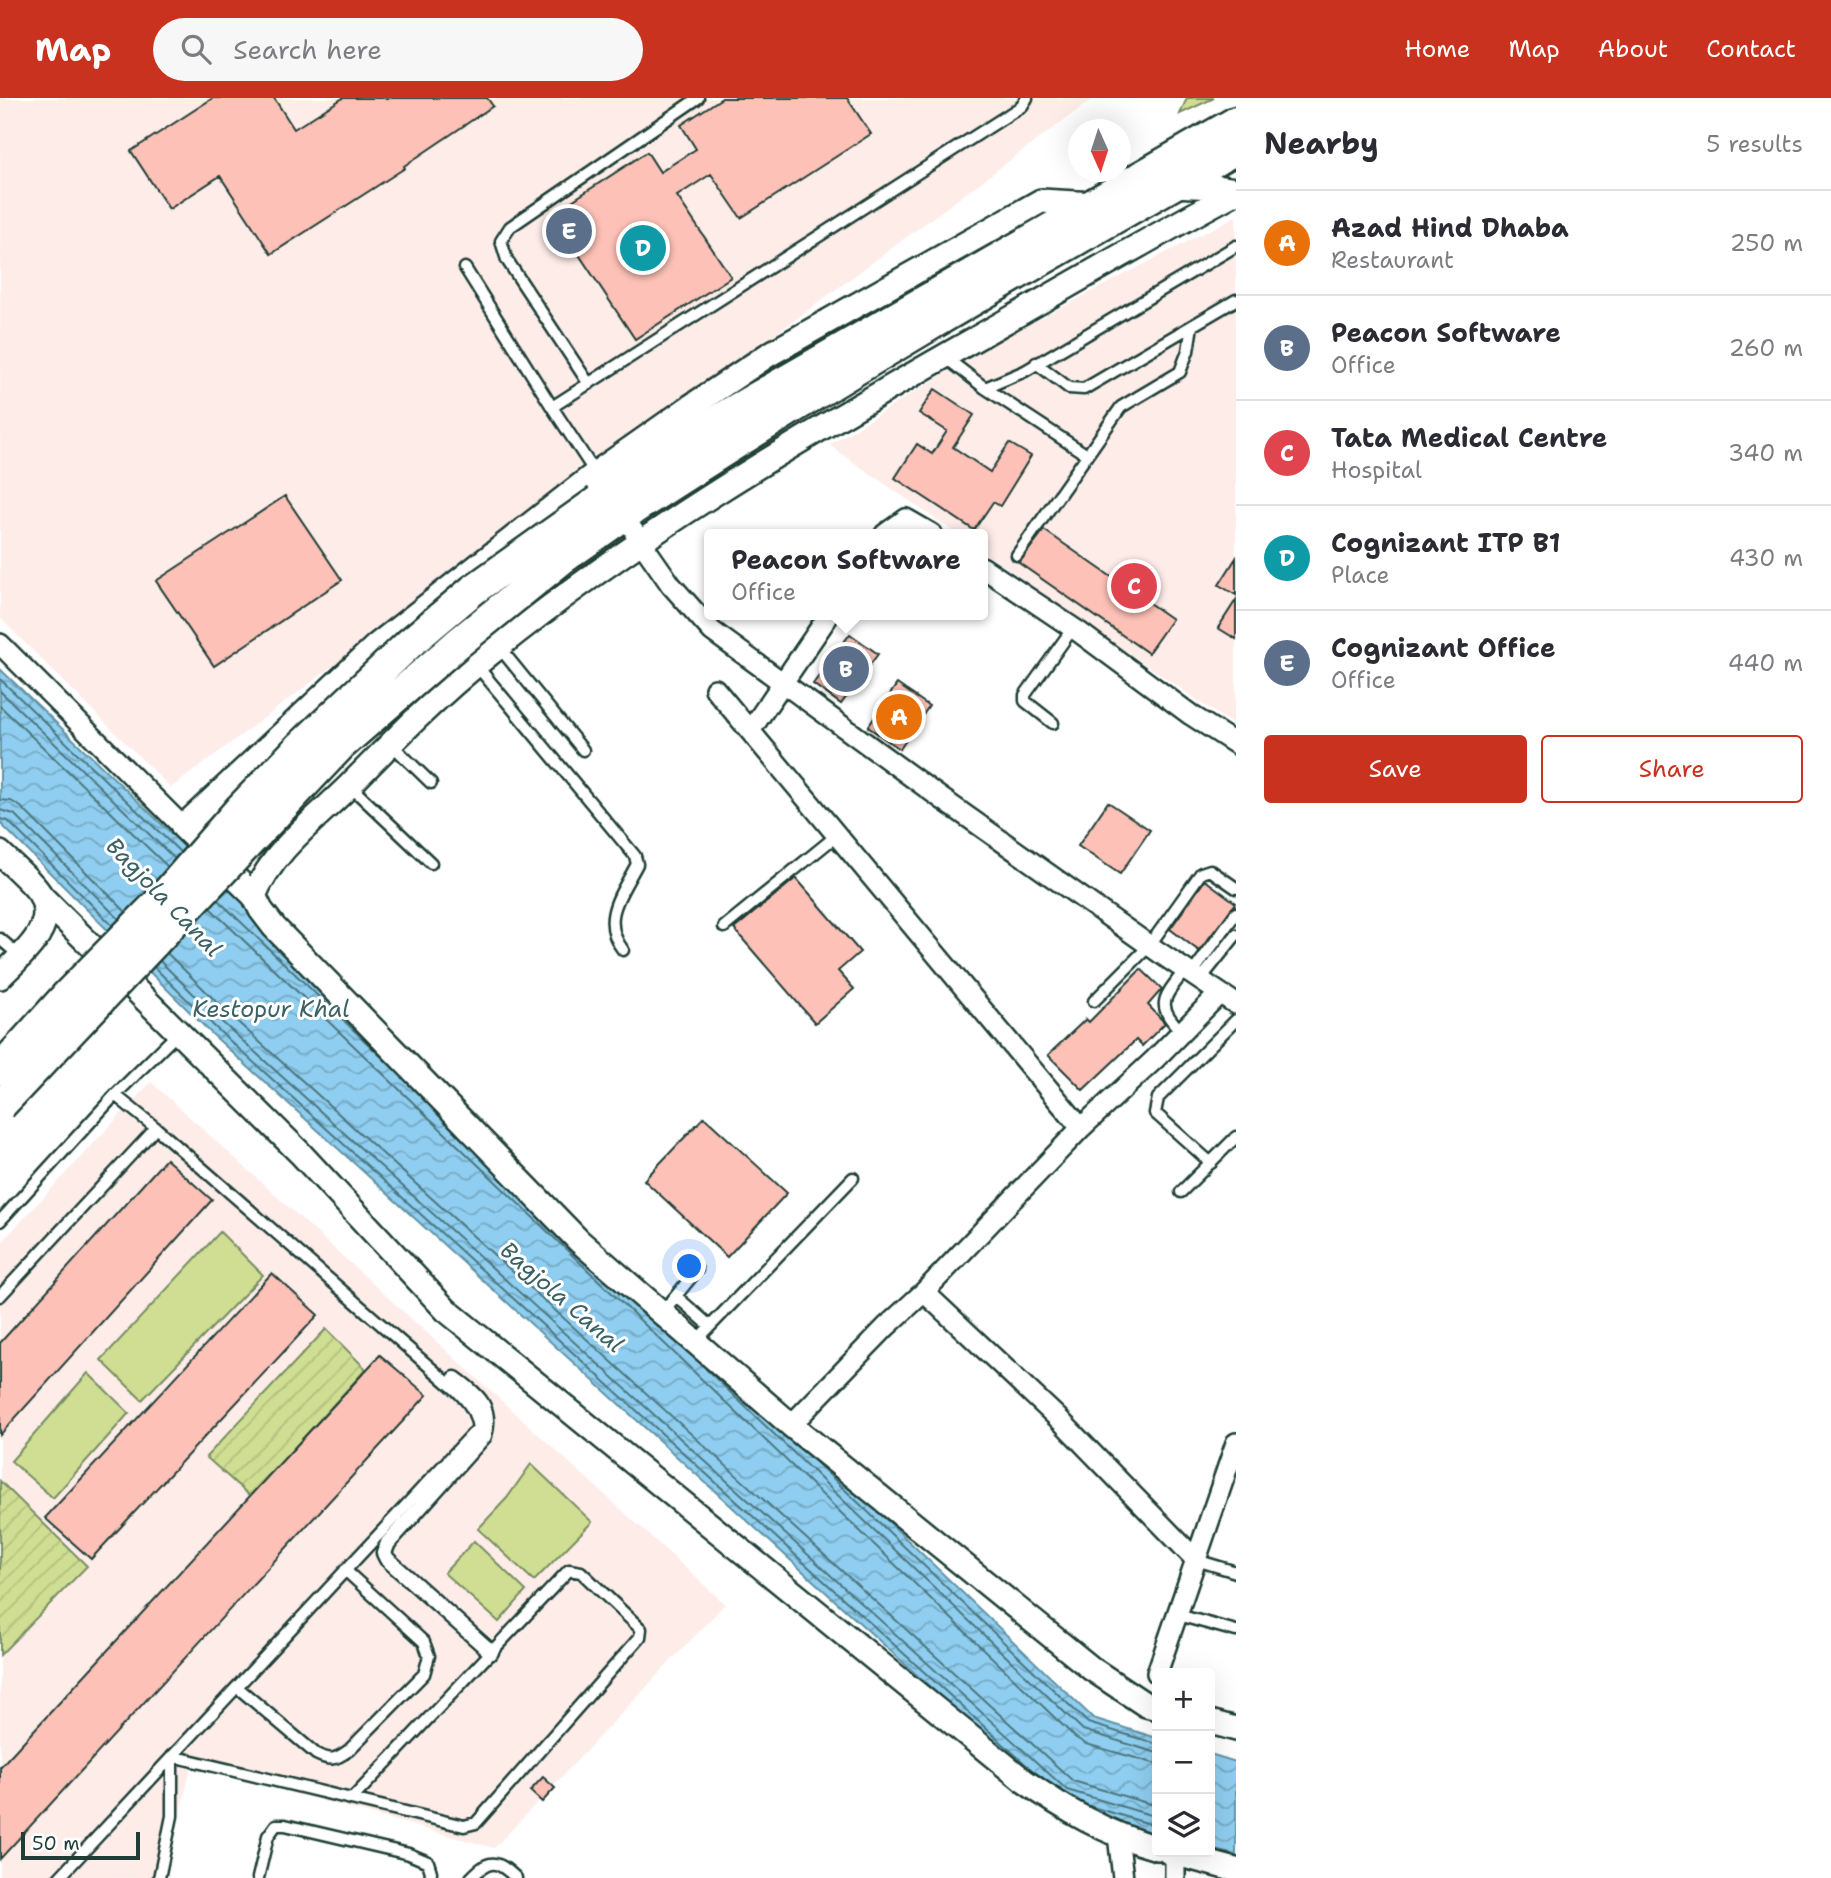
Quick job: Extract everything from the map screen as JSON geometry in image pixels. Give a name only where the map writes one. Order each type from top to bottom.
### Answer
[{"type":"main road","points":[[0,1069],[68,994],[159,902],[239,810],[300,747],[410,643],[473,590],[608,501],[715,422],[1236,122]]},
{"type":"main road","points":[[0,1105],[341,745],[457,644],[562,559],[608,501],[792,408],[1236,149]]},
{"type":"street","points":[[1172,185],[1236,191]]},
{"type":"street","points":[[254,896],[261,879],[278,856],[391,744],[476,666],[641,542],[757,467],[944,356],[1236,191]]},
{"type":"street","points":[[183,827],[377,645],[608,501],[678,594],[712,631],[1149,946],[1228,999],[1182,1032],[1081,1128],[924,1292],[886,1327],[791,1425]]},
{"type":"street","points":[[892,529],[906,519],[923,529]]},
{"type":"street","points":[[988,570],[1236,744]]},
{"type":"street","points":[[750,731],[826,620]]},
{"type":"street","points":[[0,644],[254,896],[274,927],[569,1231],[669,1305],[703,1334],[791,1425],[1092,1669],[1152,1706]]},
{"type":"street","points":[[715,689],[1081,1128]]},
{"type":"street","points":[[0,853],[177,1034],[300,1153],[446,1310],[1023,1780],[1058,1805],[1090,1823],[1152,1846]]},
{"type":"street","points":[[0,977],[39,935],[45,918],[41,896]]},
{"type":"street","points":[[924,1292],[1061,1421],[1196,1560]]},
{"type":"street","points":[[455,1379],[485,1408],[487,1418],[484,1436],[388,1543],[384,1553],[387,1559],[491,1652]]},
{"type":"street","points":[[1159,1668],[1196,1560],[1231,1475],[1236,1443]]},
{"type":"street","points":[[1215,1723],[1236,1729]]},
{"type":"street","points":[[1118,1835],[1123,1878]]},
{"type":"street","points":[[1169,1857],[1175,1878]]},
{"type":"street","points":[[1189,1857],[1236,1870]]},
{"type":"lane","points":[[589,384],[507,260],[501,241],[510,227],[698,98]]},
{"type":"lane","points":[[552,407],[1022,106],[1027,98]]},
{"type":"lane","points":[[985,388],[1025,371],[1236,246]]},
{"type":"lane","points":[[465,268],[608,501]]},
{"type":"lane","points":[[1036,363],[1069,388],[1084,389],[1236,300]]},
{"type":"lane","points":[[1017,555],[1121,407],[1180,372],[1188,351],[1192,326]]},
{"type":"lane","points":[[944,356],[985,388],[1087,455]]},
{"type":"lane","points":[[1053,723],[1025,701],[1025,695],[1073,628]]},
{"type":"lane","points":[[499,647],[583,750]]},
{"type":"lane","points":[[476,666],[635,856],[637,864],[612,916],[614,938],[622,950]]},
{"type":"lane","points":[[391,744],[430,783]]},
{"type":"lane","points":[[349,785],[431,863]]},
{"type":"lane","points":[[724,927],[836,836]]},
{"type":"lane","points":[[1094,1001],[1149,946],[1200,873],[1210,870],[1236,888]]},
{"type":"lane","points":[[1192,975],[1236,913]]},
{"type":"lane","points":[[1182,1032],[1165,1012],[1165,997],[1236,935]]},
{"type":"lane","points":[[0,940],[20,956]]},
{"type":"lane","points":[[1211,1163],[1155,1113],[1155,1107],[1158,1098],[1236,1020]]},
{"type":"lane","points":[[0,1221],[115,1095],[177,1034]]},
{"type":"lane","points":[[59,1878],[478,1428],[476,1414],[469,1402],[456,1390],[115,1095]]},
{"type":"lane","points":[[0,1296],[156,1128]]},
{"type":"lane","points":[[1181,1192],[1236,1137]]},
{"type":"lane","points":[[703,1334],[853,1178]]},
{"type":"lane","points":[[669,1305],[697,1270]]},
{"type":"lane","points":[[1196,1560],[1236,1572]]},
{"type":"lane","points":[[237,1686],[316,1754],[327,1760],[338,1759],[349,1750],[424,1674],[429,1656],[424,1642],[345,1570]]},
{"type":"lane","points":[[172,1756],[464,1826],[476,1823],[640,1637],[641,1629],[581,1572],[569,1570],[352,1799]]},
{"type":"lane","points":[[1178,1615],[1236,1631]]},
{"type":"lane","points":[[159,1878],[172,1816],[172,1756]]},
{"type":"lane","points":[[258,1878],[268,1836],[276,1825],[409,1854],[428,1862],[430,1878]]},
{"type":"lane","points":[[471,1878],[482,1867],[491,1863],[500,1865],[516,1878]]},
{"type":"shaded area","points":[[0,98],[1094,98],[602,463],[171,788],[0,618]]},
{"type":"shaded area","points":[[1236,216],[1236,727],[988,555],[988,529],[950,529],[829,445],[990,345]]},
{"type":"shaded area","points":[[151,1082],[725,1604],[494,1848],[192,1765],[163,1878],[0,1878],[0,1244]]},
{"type":"green space","points":[[1187,98],[1214,98],[1180,114]]},
{"type":"green space","points":[[220,1232],[263,1275],[142,1400],[101,1360]]},
{"type":"green space","points":[[326,1329],[366,1369],[250,1496],[206,1457]]},
{"type":"green space","points":[[88,1373],[129,1413],[53,1498],[11,1461]]},
{"type":"green space","points":[[531,1464],[592,1522],[534,1581],[478,1529],[507,1498]]},
{"type":"green space","points":[[0,1481],[87,1566],[0,1655]]},
{"type":"green space","points":[[474,1541],[526,1591],[499,1622],[444,1573]]},
{"type":"water","name":"Kestopur Khal","points":[[0,669],[1093,1718],[1152,1736],[1152,1833],[1060,1805],[212,1034],[0,823]]},
{"type":"water","points":[[1215,1756],[1236,1762],[1236,1855],[1215,1850]]},
{"type":"building","points":[[213,98],[274,98],[294,129],[343,98],[487,98],[493,106],[404,166],[405,168],[271,254],[220,176],[169,209],[131,151]]},
{"type":"building","points":[[722,98],[847,98],[871,134],[741,218],[711,174],[677,196],[731,277],[635,339],[552,214],[647,152],[660,172],[696,149],[681,125]]},
{"type":"building","points":[[935,389],[974,415],[953,447],[990,472],[1009,443],[1031,456],[1000,506],[993,502],[975,529],[895,478],[917,444],[932,454],[947,431],[919,413]]},
{"type":"building","points":[[285,496],[342,580],[214,666],[156,581]]},
{"type":"building","points":[[1044,530],[1172,619],[1148,653],[1019,563]]},
{"type":"building","points":[[1236,558],[1236,595],[1219,585]]},
{"type":"building","points":[[1236,600],[1236,639],[1218,628]]},
{"type":"building","points":[[850,634],[878,654],[841,704],[813,684]]},
{"type":"building","points":[[897,684],[929,706],[900,749],[868,727]]},
{"type":"building","points":[[1108,802],[1150,830],[1120,874],[1078,846]]},
{"type":"building","points":[[796,878],[860,952],[838,971],[854,989],[815,1023],[734,929]]},
{"type":"building","points":[[1205,880],[1236,903],[1199,951],[1170,929]]},
{"type":"building","points":[[1141,969],[1162,989],[1148,1005],[1165,1023],[1142,1046],[1136,1040],[1083,1090],[1048,1055],[1086,1019],[1089,1022]]},
{"type":"building","points":[[704,1117],[787,1193],[727,1257],[644,1180]]},
{"type":"building","points":[[166,1159],[212,1200],[0,1435],[0,1343]]},
{"type":"building","points":[[272,1273],[318,1315],[91,1559],[45,1518]]},
{"type":"building","points":[[380,1355],[427,1395],[0,1859],[0,1767]]},
{"type":"building","points":[[543,1777],[555,1788],[542,1802],[530,1791]]},
{"type":"place","name":"Cognizant Office","points":[[569,231]]},
{"type":"place","name":"Cognizant ITP B1","points":[[643,248]]},
{"type":"place","name":"Tata Medical Centre","points":[[1134,586]]},
{"type":"place","name":"Peacon Software","points":[[846,669]]},
{"type":"place","name":"Azad Hind Dhaba","points":[[899,717]]},
{"type":"water label","name":"Bagjola Canal","points":[[164,897]]},
{"type":"water label","name":"Bagjola Canal","points":[[562,1297]]}]
